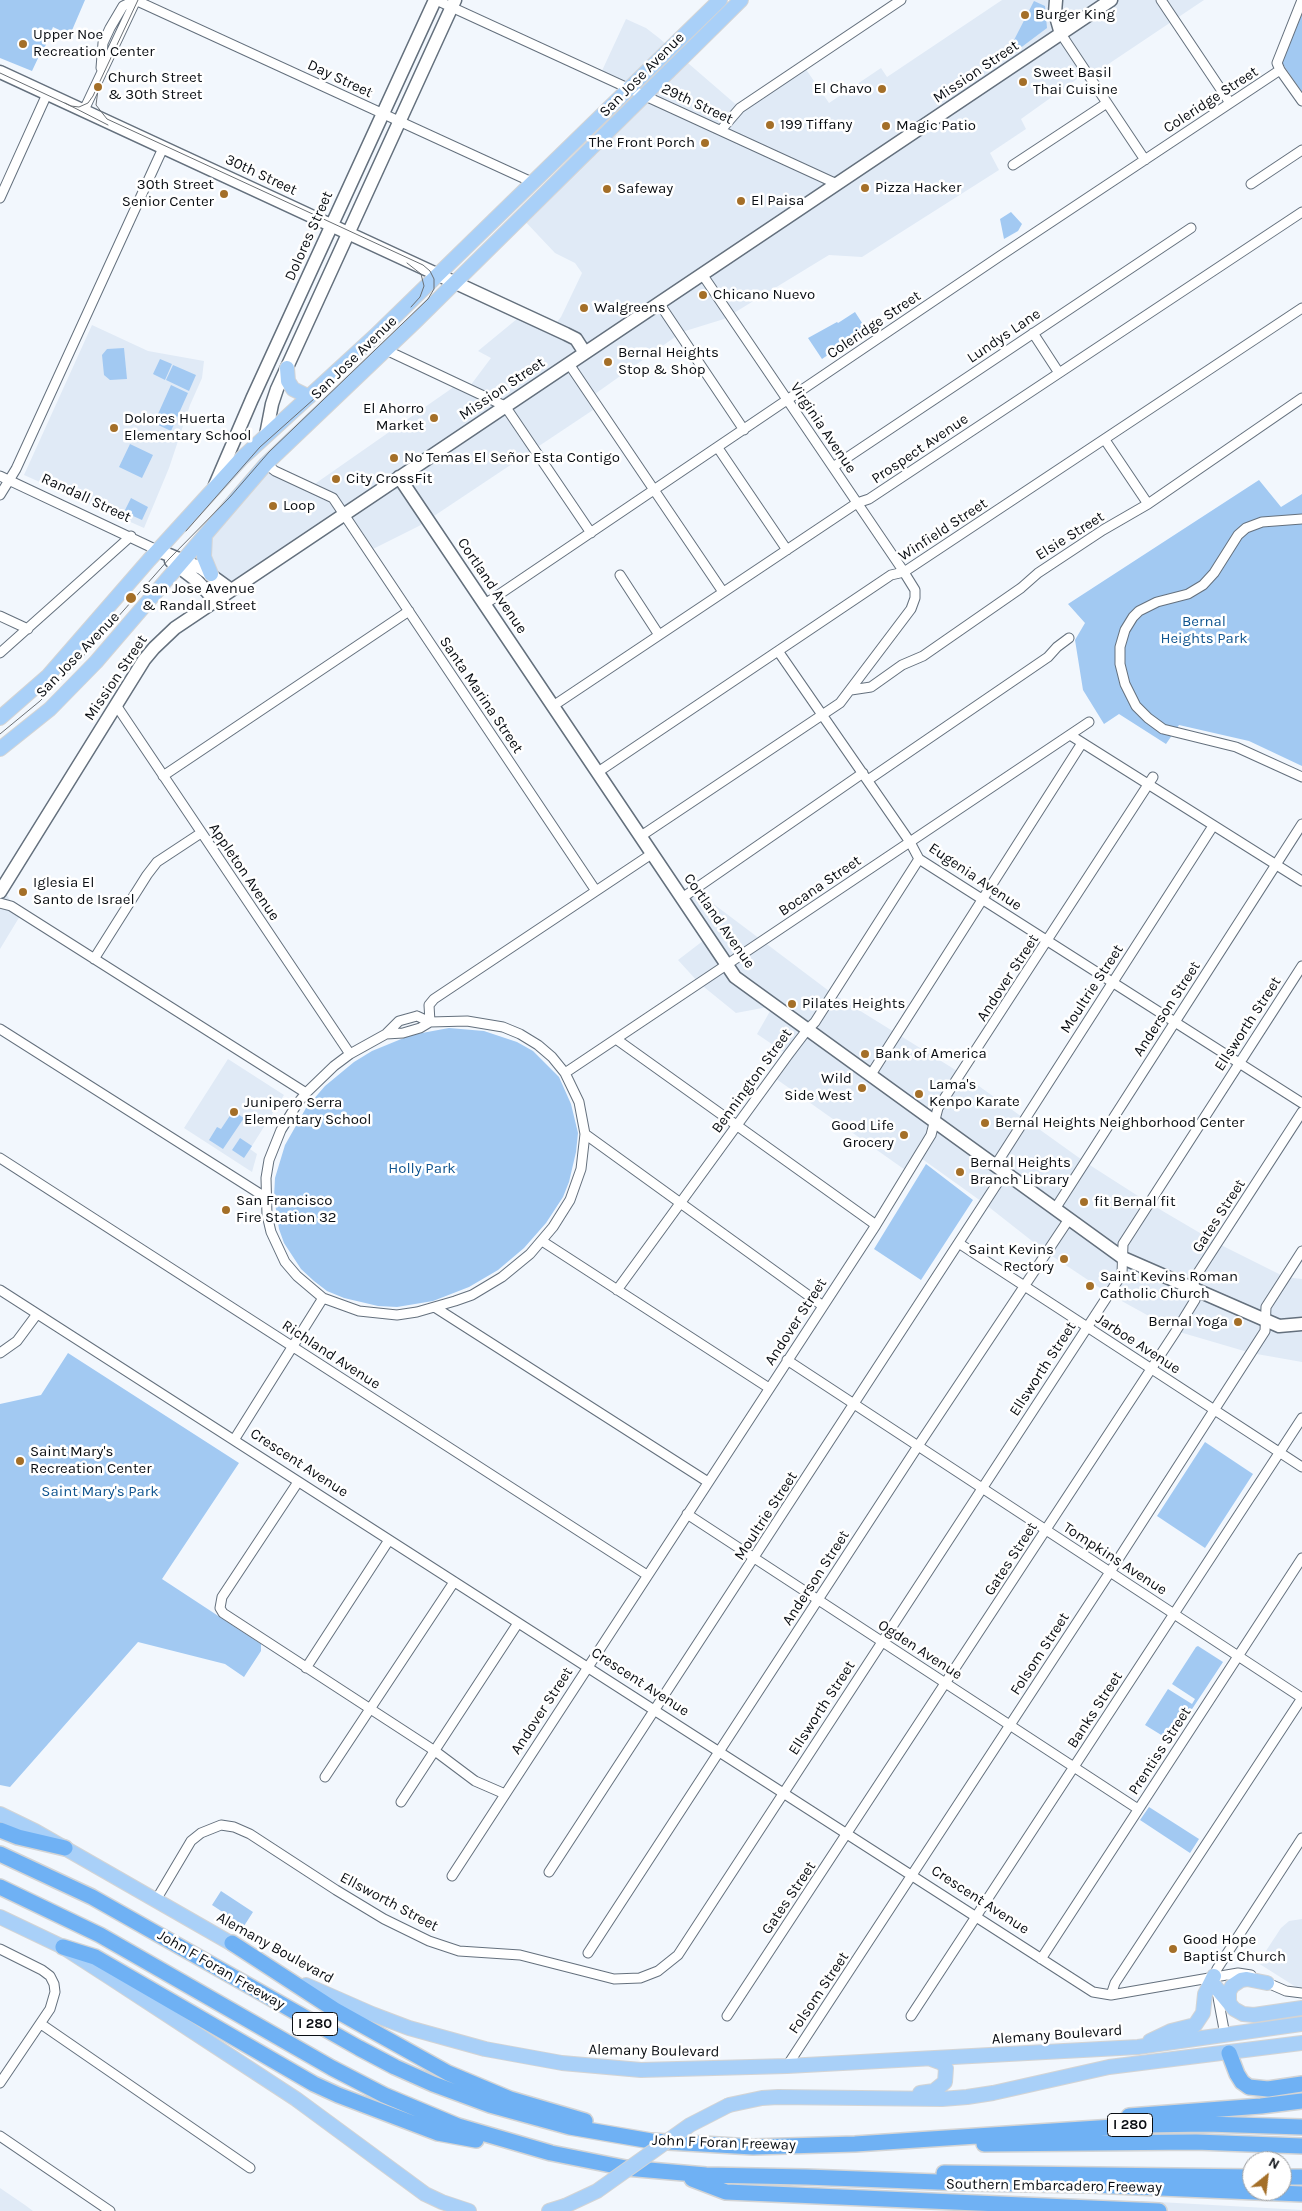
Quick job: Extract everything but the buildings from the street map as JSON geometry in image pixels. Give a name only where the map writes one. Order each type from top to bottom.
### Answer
[{"type":"highway","points":[[0,1830],[18,1837],[65,1848]]},
{"type":"highway","name":"John F Foran Freeway","points":[[0,1854],[92,1897],[358,2048],[433,2084],[490,2105],[542,2121],[651,2141],[732,2146],[835,2145],[1164,2124],[1302,2127]]},
{"type":"highway","name":"John F Foran Freeway","points":[[0,1886],[100,1935],[332,2068],[384,2095],[458,2126],[551,2154],[626,2168],[677,2173],[806,2177],[962,2173],[1090,2179]]},
{"type":"highway","points":[[232,1943],[327,2005],[448,2072],[510,2099],[651,2141]]},
{"type":"highway","points":[[63,1947],[95,1957],[314,2084],[338,2096],[438,2133],[551,2154]]},
{"type":"highway","points":[[1229,2053],[1237,2074],[1242,2082],[1249,2087],[1268,2089],[1302,2084]]},
{"type":"highway","points":[[958,2136],[1141,2115],[1261,2106],[1302,2100]]},
{"type":"highway","points":[[835,2145],[1158,2142],[1302,2146]]},
{"type":"highway","points":[[677,2173],[726,2192],[1159,2211]]},
{"type":"highway","points":[[1090,2179],[1242,2176]]},
{"type":"highway","name":"Southern Embarcadero Freeway","points":[[1090,2179],[1302,2194]]},
{"type":"main road","name":"Dolores Street","points":[[215,486],[331,225],[436,0]]},
{"type":"main road","name":"San Jose Avenue","points":[[0,718],[48,676],[157,550],[215,486],[266,435],[439,275],[720,0]]},
{"type":"main road","name":"San Jose Avenue","points":[[0,750],[38,719],[82,677],[266,464],[386,350],[646,96],[741,0]]},
{"type":"main road","points":[[1056,0],[1056,16],[1061,34]]},
{"type":"main road","name":"Mission Street","points":[[0,892],[116,705],[154,648],[175,628],[230,589],[1111,0]]},
{"type":"main road","points":[[252,480],[266,435],[272,404],[287,368],[453,4]]},
{"type":"main road","name":"30th Street","points":[[0,72],[576,339],[585,353]]},
{"type":"main road","points":[[283,332],[300,340]]},
{"type":"main road","points":[[287,368],[288,381],[293,389],[309,397]]},
{"type":"main road","name":"Cortland Avenue","points":[[399,477],[653,853],[726,965],[740,981],[1123,1258],[1282,1326],[1302,1324]]},
{"type":"main road","points":[[205,535],[204,557],[211,574]]},
{"type":"main road","name":"Randall Street","points":[[157,550],[181,564],[211,574],[230,589]]},
{"type":"main road","name":"Randall Street","points":[[181,564],[215,600]]},
{"type":"main road","name":"Alemany Boulevard","points":[[0,1814],[65,1848],[296,1980],[372,2014],[447,2040],[485,2050],[562,2063],[641,2070],[787,2066],[930,2059],[1138,2046],[1302,2024]]},
{"type":"main road","points":[[0,1917],[63,1947],[288,2094],[418,2189],[442,2202],[469,2211]]},
{"type":"main road","points":[[1229,2002],[1229,1992],[1232,1986],[1241,1980],[1247,1979],[1267,1983]]},
{"type":"main road","points":[[1138,2046],[1171,2031],[1195,2025],[1202,2013],[1205,1994],[1215,1981],[1234,2009],[1243,2014],[1254,2015],[1302,2008]]},
{"type":"main road","points":[[1224,2035],[1229,2053]]},
{"type":"main road","points":[[550,2211],[597,2191],[690,2125],[714,2111],[729,2105],[762,2098],[942,2099],[968,2097],[1109,2067],[1302,2043]]},
{"type":"main road","points":[[880,2099],[934,2091],[940,2087],[945,2082],[946,2068],[942,2063],[930,2059]]},
{"type":"street","name":"Day Street","points":[[135,0],[534,183]]},
{"type":"street","points":[[84,110],[135,0]]},
{"type":"street","name":"29th Street","points":[[436,0],[453,4],[630,89],[837,184]]},
{"type":"street","points":[[721,130],[740,108],[901,0]]},
{"type":"street","points":[[1161,0],[1230,104]]},
{"type":"street","points":[[1302,0],[1278,59],[1280,70],[1302,101]]},
{"type":"street","points":[[1061,34],[1145,160]]},
{"type":"street","name":"Coleridge Street","points":[[485,604],[1280,70]]},
{"type":"street","points":[[0,198],[47,94]]},
{"type":"street","points":[[1013,165],[1107,103]]},
{"type":"street","points":[[0,495],[11,480],[163,148]]},
{"type":"street","points":[[1251,184],[1302,150]]},
{"type":"street","name":"Prospect Avenue","points":[[553,706],[857,503],[869,500],[1302,212]]},
{"type":"street","name":"Lundys Lane","points":[[833,467],[1191,228]]},
{"type":"street","name":"Virginia Avenue","points":[[702,274],[916,590],[911,609],[851,690],[840,703],[823,715]]},
{"type":"street","points":[[659,303],[744,430]]},
{"type":"street","name":"Winfield Street","points":[[598,772],[891,574],[904,572],[1302,308]]},
{"type":"street","points":[[1033,333],[1059,373]]},
{"type":"street","points":[[386,350],[505,406],[591,533]]},
{"type":"street","points":[[569,364],[723,592]]},
{"type":"street","name":"Elsie Street","points":[[851,690],[870,687],[902,665],[923,656],[1022,588],[1038,573],[1103,530],[1148,504],[1302,398]]},
{"type":"street","points":[[1105,440],[1148,504]]},
{"type":"street","points":[[718,448],[787,550]]},
{"type":"street","name":"Santa Marina Street","points":[[266,464],[308,488],[333,498],[596,891]]},
{"type":"street","name":"Randall Street","points":[[0,476],[131,536],[157,550]]},
{"type":"street","points":[[1302,519],[1262,522],[1246,528],[1238,535],[1219,566],[1203,585],[1188,594],[1146,606],[1133,617],[1125,630],[1120,647],[1120,664],[1125,684],[1136,706],[1162,729],[1236,747],[1302,777]]},
{"type":"street","points":[[0,653],[131,536]]},
{"type":"street","points":[[620,575],[659,635]]},
{"type":"street","points":[[163,776],[408,611]]},
{"type":"street","points":[[0,616],[28,629]]},
{"type":"street","points":[[682,898],[1048,657],[1057,646],[1069,638]]},
{"type":"street","name":"Eugenia Avenue","points":[[778,651],[910,842],[919,859],[1302,1103]]},
{"type":"street","name":"Appleton Avenue","points":[[116,705],[350,1054]]},
{"type":"street","points":[[641,836],[823,715]]},
{"type":"street","name":"Bocana Street","points":[[566,1073],[1089,722]]},
{"type":"street","points":[[1070,736],[1151,781],[1213,826],[1302,881]]},
{"type":"street","points":[[870,1076],[984,900],[1082,743]]},
{"type":"street","name":"Andover Street","points":[[452,1876],[876,1225],[931,1135],[938,1108],[1151,781]]},
{"type":"street","name":"Anderson Street","points":[[1055,1209],[1302,824]]},
{"type":"street","name":"Moultrie Street","points":[[548,1872],[960,1244],[1000,1170],[1113,982],[1213,826]]},
{"type":"street","points":[[94,959],[147,875],[158,862],[201,833]]},
{"type":"street","points":[[430,1022],[429,1005],[434,999],[653,853]]},
{"type":"street","name":"Bennington Street","points":[[617,1290],[807,1030],[815,1022],[919,859]]},
{"type":"street","points":[[0,903],[11,906],[306,1093]]},
{"type":"street","name":"Ellsworth Street","points":[[156,1900],[191,1841],[212,1828],[221,1825],[234,1827],[250,1834],[357,1903],[420,1937],[459,1950],[520,1954],[614,1979],[640,1978],[658,1971],[678,1955],[1122,1274],[1123,1244],[1302,966]]},
{"type":"street","points":[[467,1021],[503,1027],[538,1044],[552,1057],[566,1073],[579,1102],[585,1134],[582,1160],[576,1185],[563,1213],[542,1241],[517,1266],[495,1282],[472,1295],[436,1308],[417,1312],[378,1314],[358,1311],[323,1298],[297,1276],[281,1254],[271,1232],[265,1197],[266,1178],[274,1144],[288,1116],[306,1093],[334,1066],[350,1054],[386,1034],[403,1033],[420,1028],[430,1022],[467,1021]]},
{"type":"street","points":[[0,1029],[265,1197]]},
{"type":"street","points":[[616,1039],[876,1225]]},
{"type":"street","name":"Gates Street","points":[[727,2016],[848,1834],[1195,1300],[1194,1279],[1302,1112]]},
{"type":"street","points":[[585,1134],[823,1306]]},
{"type":"street","name":"Richland Avenue","points":[[0,1158],[647,1576]]},
{"type":"street","name":"Anderson Street","points":[[588,1953],[918,1446],[1069,1219]]},
{"type":"street","points":[[542,1241],[769,1388]]},
{"type":"street","name":"Jarboe Avenue","points":[[960,1244],[1302,1467]]},
{"type":"street","name":"Folsom Street","points":[[787,2066],[1010,1726],[1265,1331],[1266,1307],[1302,1251]]},
{"type":"street","name":"Crescent Avenue","points":[[0,1290],[1094,1992],[1111,1995],[1215,1981],[1238,1973],[1250,1975],[1286,1991],[1302,1993]]},
{"type":"street","points":[[234,1440],[294,1348],[323,1298]]},
{"type":"street","points":[[436,1308],[708,1482]]},
{"type":"street","points":[[0,1353],[17,1341],[37,1314]]},
{"type":"street","name":"Tompkins Avenue","points":[[787,1360],[1302,1698]]},
{"type":"street","name":"Banks Street","points":[[911,2016],[1302,1418]]},
{"type":"street","points":[[298,1482],[222,1597],[220,1608],[228,1617],[435,1751],[474,1780],[505,1794]]},
{"type":"street","name":"Ogden Avenue","points":[[687,1514],[1138,1809]]},
{"type":"street","points":[[306,1668],[389,1540]]},
{"type":"street","name":"Prentiss Street","points":[[1041,1959],[1302,1558]]},
{"type":"street","points":[[325,1777],[454,1582]]},
{"type":"street","points":[[401,1802],[518,1623]]},
{"type":"street","points":[[1111,1995],[1114,1983],[1302,1698]]},
{"type":"street","points":[[1224,2035],[1215,1981],[1217,1969],[1302,1838]]},
{"type":"street","points":[[0,1948],[33,1964],[50,1976],[54,1984],[54,1999],[41,2024],[0,2083]]},
{"type":"street","points":[[41,2024],[250,2168]]},
{"type":"street","points":[[0,2136],[110,2211]]},
{"type":"shaded area","points":[[1002,0],[1204,0],[1098,71],[1084,74],[1021,119],[1026,129],[990,153],[999,170],[862,257],[829,255],[724,319],[682,332],[595,394],[602,404],[419,526],[369,551],[344,514],[230,589],[211,574],[205,535],[263,468],[309,488],[458,384],[470,386],[491,358],[478,351],[523,314],[552,328],[561,317],[582,273],[575,263],[555,253],[521,217],[645,96],[600,75],[626,19],[646,28],[659,38],[740,108],[803,65],[829,103],[881,68],[887,77]]},
{"type":"shaded area","name":"Dolores Huerta Elementary School","points":[[92,325],[148,351],[204,361],[202,378],[190,405],[169,468],[144,528],[24,475]]},
{"type":"shaded area","points":[[0,884],[20,916],[0,949]]},
{"type":"shaded area","points":[[695,890],[833,994],[962,1074],[1085,1162],[1217,1243],[1285,1277],[1302,1279],[1302,1362],[1251,1353],[1176,1331],[1109,1294],[1046,1252],[985,1204],[918,1156],[908,1172],[772,1076],[788,1055],[757,1034],[773,1006],[736,1013],[699,983],[678,960],[708,937],[682,898]]},
{"type":"shaded area","name":"Junipero Serra Elementary School","points":[[228,1059],[284,1095],[250,1149],[257,1154],[252,1172],[184,1128]]},
{"type":"shaded area","points":[[1302,1919],[1302,1987],[1296,1987],[1258,1963],[1281,1928],[1289,1921]]},
{"type":"shaded area","points":[[0,2188],[25,2205],[33,2211],[0,2211]]},
{"type":"shaded area","points":[[1141,2201],[1302,2210],[1302,2211],[1139,2211]]},
{"type":"green space","name":"Upper Noe Recreation Center","points":[[0,0],[85,0],[70,35],[53,27],[42,54],[40,54],[32,71],[0,58]]},
{"type":"green space","points":[[1034,1],[1045,6],[1047,28],[1019,49],[1013,42]]},
{"type":"green space","points":[[1302,14],[1302,92],[1282,63]]},
{"type":"green space","points":[[1011,212],[1022,224],[1018,231],[1004,239],[1000,219]]},
{"type":"green space","points":[[855,312],[866,329],[822,359],[808,338]]},
{"type":"green space","points":[[124,348],[127,379],[110,380],[104,375],[102,355],[107,349]]},
{"type":"green space","points":[[160,359],[172,364],[165,380],[153,374]]},
{"type":"green space","points":[[173,365],[196,375],[189,391],[166,380]]},
{"type":"green space","points":[[171,385],[188,393],[171,431],[154,423]]},
{"type":"green space","points":[[130,444],[153,455],[142,478],[119,467]]},
{"type":"green space","name":"Bernal Heights Park","points":[[1259,480],[1281,507],[1302,494],[1302,766],[1249,741],[1179,725],[1166,744],[1119,714],[1104,724],[1083,690],[1075,640],[1085,623],[1068,604]]},
{"type":"green space","points":[[131,498],[148,507],[142,520],[124,512]]},
{"type":"green space","name":"Holly Park","points":[[449,1028],[484,1031],[517,1042],[533,1051],[559,1077],[571,1104],[578,1133],[569,1182],[563,1197],[546,1223],[524,1248],[498,1270],[469,1287],[433,1301],[397,1307],[378,1306],[344,1298],[327,1291],[301,1269],[284,1243],[279,1229],[274,1197],[275,1178],[285,1145],[306,1108],[325,1086],[354,1062],[372,1051],[411,1035]]},
{"type":"green space","points":[[233,1111],[244,1118],[223,1149],[209,1140],[217,1127],[221,1129]]},
{"type":"green space","points":[[240,1138],[252,1146],[244,1158],[232,1150]]},
{"type":"green space","points":[[926,1164],[973,1200],[921,1280],[874,1249]]},
{"type":"green space","name":"Saint Mary's Park","points":[[68,1353],[239,1463],[162,1579],[261,1644],[261,1651],[244,1677],[225,1664],[138,1642],[10,1787],[0,1785],[0,1404],[41,1395]]},
{"type":"green space","points":[[1205,1442],[1253,1474],[1205,1548],[1157,1516]]},
{"type":"green space","points":[[1198,1646],[1223,1662],[1171,1741],[1145,1725],[1168,1689],[1192,1704],[1195,1699],[1172,1684]]},
{"type":"green space","points":[[1149,1807],[1199,1839],[1190,1853],[1140,1820]]},
{"type":"green space","points":[[221,1891],[253,1912],[244,1926],[212,1905]]},
{"type":"tram line","points":[[0,73],[71,106],[79,107],[88,103],[138,0]]},
{"type":"tram line","points":[[0,734],[40,701],[71,670],[169,559],[230,497],[269,452],[428,299],[434,289],[434,279],[430,271],[423,265],[107,119],[96,105],[99,82]]},
{"type":"tram line","points":[[65,103],[108,125]]},
{"type":"tram line","points":[[407,263],[421,274],[424,286],[420,297],[411,307]]},
{"type":"tram line","points":[[186,531],[260,447],[324,390]]},
{"type":"place","name":"Burger King","points":[[1025,15]]},
{"type":"place","name":"Upper Noe Recreation Center","points":[[23,44]]},
{"type":"place","name":"Sweet Basil Thai Cuisine","points":[[1023,82]]},
{"type":"place","name":"Church Street & 30th Street","points":[[98,87]]},
{"type":"place","name":"El Chavo","points":[[882,89]]},
{"type":"place","name":"199 Tiffany","points":[[770,125]]},
{"type":"place","name":"Magic Patio","points":[[886,126]]},
{"type":"place","name":"The Front Porch","points":[[705,143]]},
{"type":"place","name":"Pizza Hacker","points":[[865,188]]},
{"type":"place","name":"Safeway","points":[[607,189]]},
{"type":"place","name":"30th Street Senior Center","points":[[224,194]]},
{"type":"place","name":"El Paisa","points":[[741,201]]},
{"type":"place","name":"Chicano Nuevo","points":[[703,295]]},
{"type":"place","name":"Walgreens","points":[[584,308]]},
{"type":"place","name":"Bernal Heights Stop & Shop","points":[[608,362]]},
{"type":"place","name":"El Ahorro Market","points":[[434,418]]},
{"type":"place","name":"Dolores Huerta Elementary School","points":[[114,428]]},
{"type":"place","name":"No Temas El Señor Esta Contigo","points":[[394,458]]},
{"type":"place","name":"City CrossFit","points":[[336,479]]},
{"type":"place","name":"Loop","points":[[273,506]]},
{"type":"place","name":"San Jose Avenue & Randall Street","points":[[131,598]]},
{"type":"place","name":"Iglesia El Santo de Israel","points":[[23,892]]},
{"type":"place","name":"Pilates Heights","points":[[792,1004]]},
{"type":"place","name":"Bank of America","points":[[865,1054]]},
{"type":"place","name":"Wild Side West","points":[[862,1088]]},
{"type":"place","name":"Lama's Kenpo Karate","points":[[919,1094]]},
{"type":"place","name":"Junipero Serra Elementary School","points":[[234,1112]]},
{"type":"place","name":"Bernal Heights Neighborhood Center","points":[[985,1123]]},
{"type":"place","name":"Good Life Grocery","points":[[904,1135]]},
{"type":"place","name":"Bernal Heights Branch Library","points":[[960,1172]]},
{"type":"place","name":"fit Bernal fit","points":[[1084,1202]]},
{"type":"place","name":"San Francisco Fire Station 32","points":[[226,1210]]},
{"type":"place","name":"Saint Kevins Rectory","points":[[1064,1259]]},
{"type":"place","name":"Saint Kevins Roman Catholic Church","points":[[1090,1286]]},
{"type":"place","name":"Bernal Yoga","points":[[1238,1322]]},
{"type":"place","name":"Saint Mary's Recreation Center","points":[[20,1461]]},
{"type":"place","name":"Good Hope Baptist Church","points":[[1173,1949]]}]
